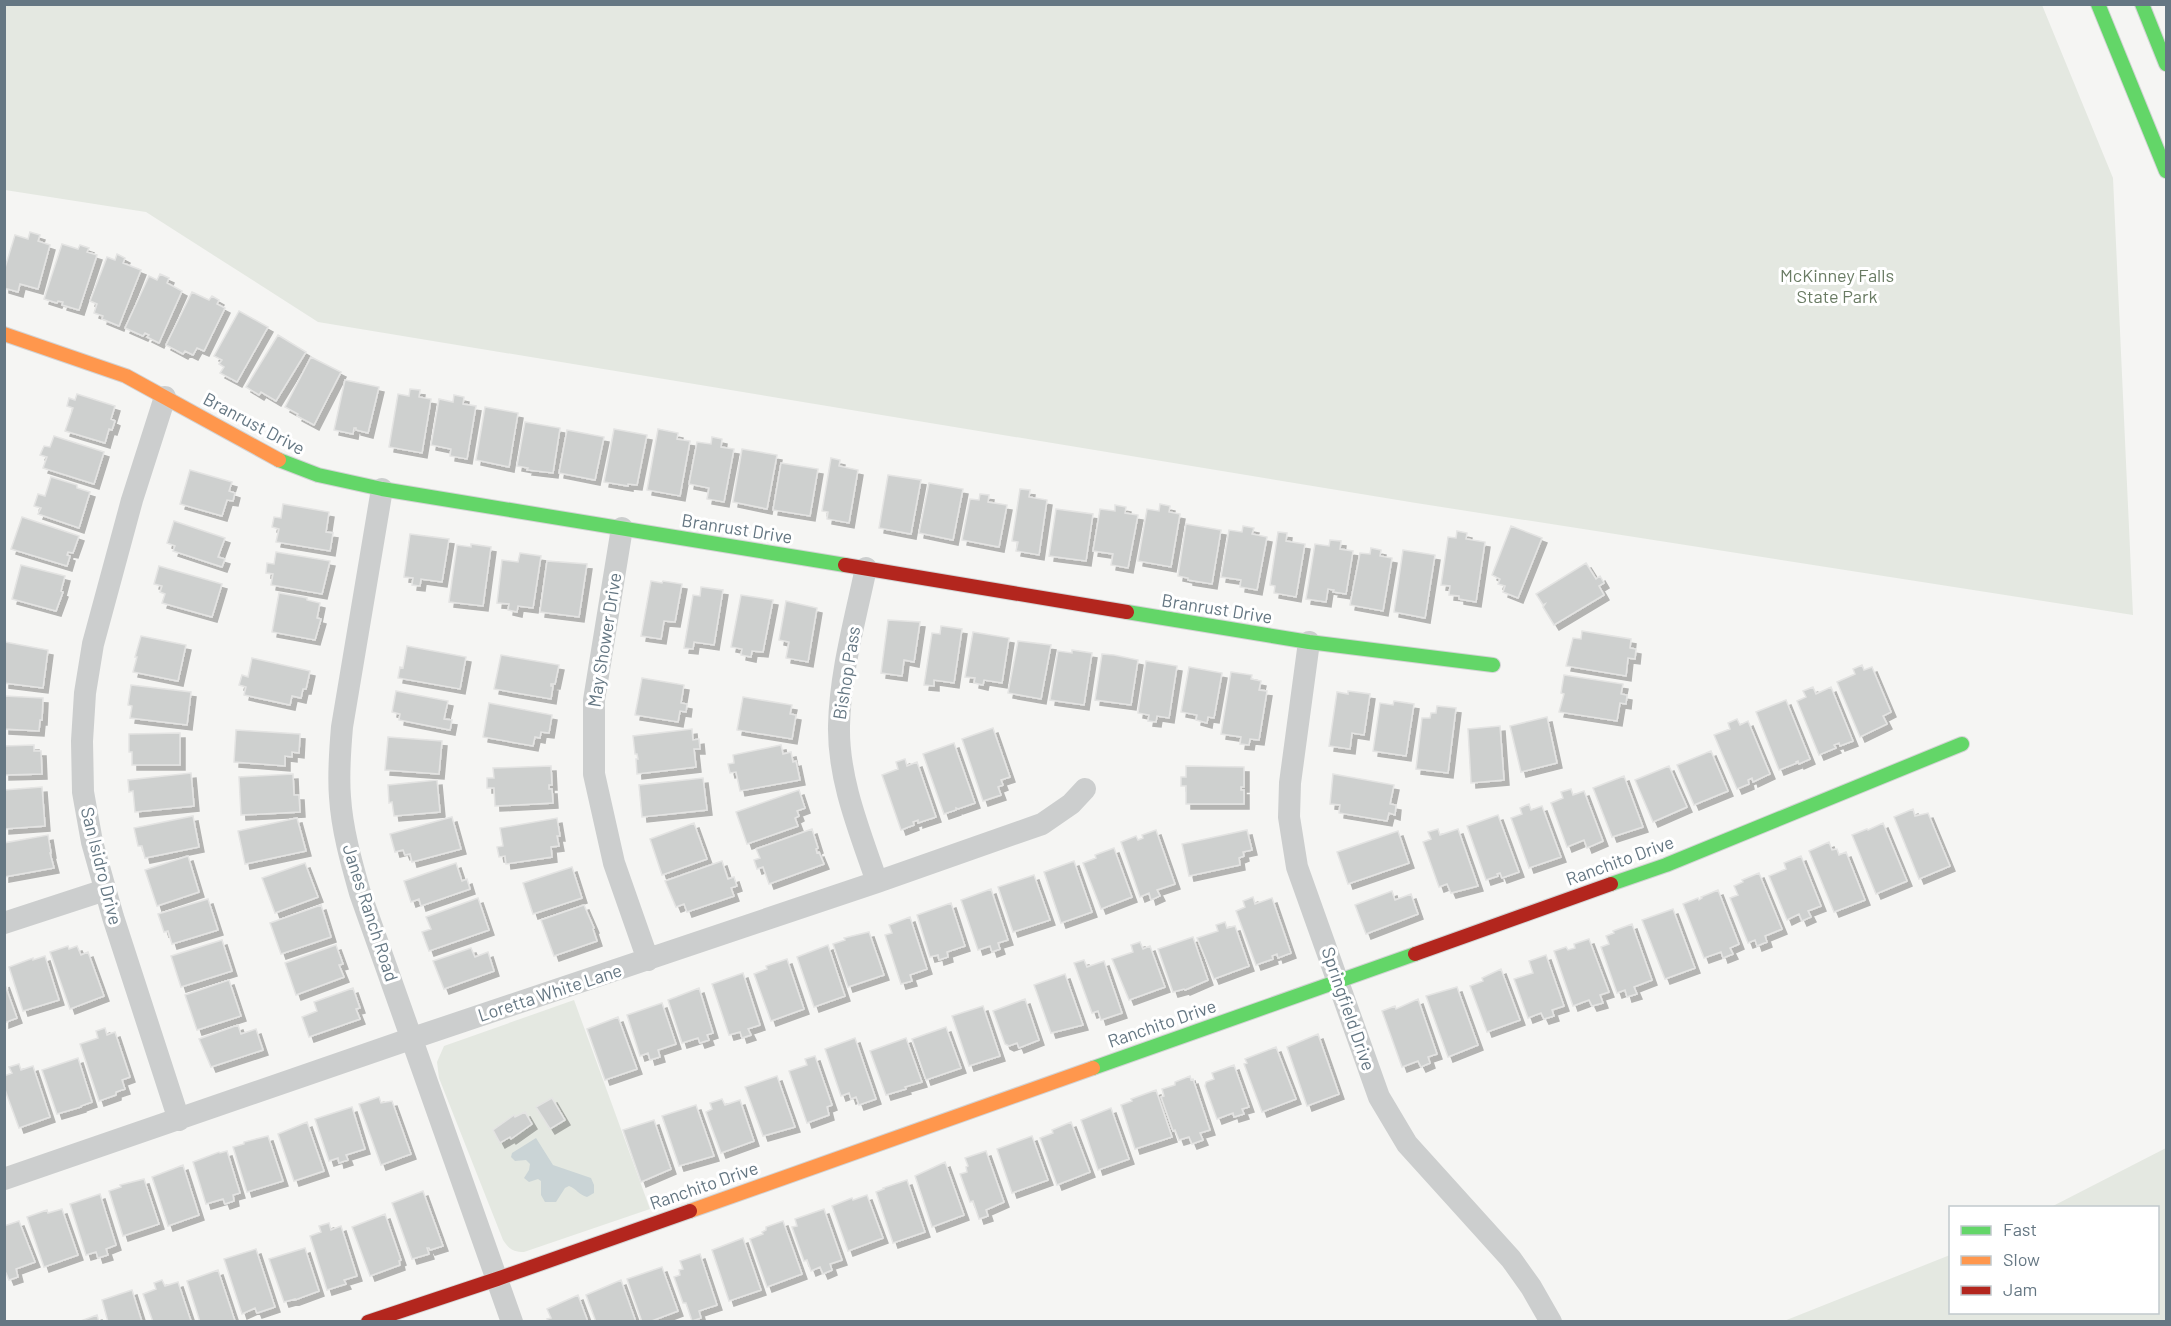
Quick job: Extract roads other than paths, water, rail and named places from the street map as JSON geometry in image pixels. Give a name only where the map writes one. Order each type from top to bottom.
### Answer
[{"type":"street","points":[[2098,4],[2166,171]]},
{"type":"street","points":[[2142,4],[2166,64]]},
{"type":"street","name":"Branrust Drive","points":[[4,334],[126,376],[303,472],[382,489],[1308,642],[1493,665]]},
{"type":"street","name":"San Isidro Drive","points":[[165,397],[132,500],[95,634],[85,693],[82,741],[83,792],[92,842],[105,890],[179,1120]]},
{"type":"street","name":"Janes Ranch Road","points":[[382,489],[342,727],[339,766],[340,797],[350,859],[360,893],[512,1322]]},
{"type":"street","name":"May Shower Drive","points":[[622,528],[594,700],[594,774],[614,863],[648,960]]},
{"type":"street","name":"Bishop Pass","points":[[866,568],[841,698],[839,729],[848,792],[877,882]]},
{"type":"street","name":"Springfield Drive","points":[[1308,642],[1290,783],[1289,817],[1298,867],[1379,1097],[1393,1122],[1425,1165],[1511,1259],[1531,1287],[1551,1322]]},
{"type":"street","name":"Ranchito Drive","points":[[368,1322],[497,1279],[1666,865],[1962,744]]},
{"type":"street","name":"Loretta White Lane","points":[[4,1179],[1042,824],[1071,804],[1085,789]]},
{"type":"street","points":[[4,923],[105,890]]},
{"type":"park label","name":"McKinney Falls State Park","points":[[1837,286]]}]
